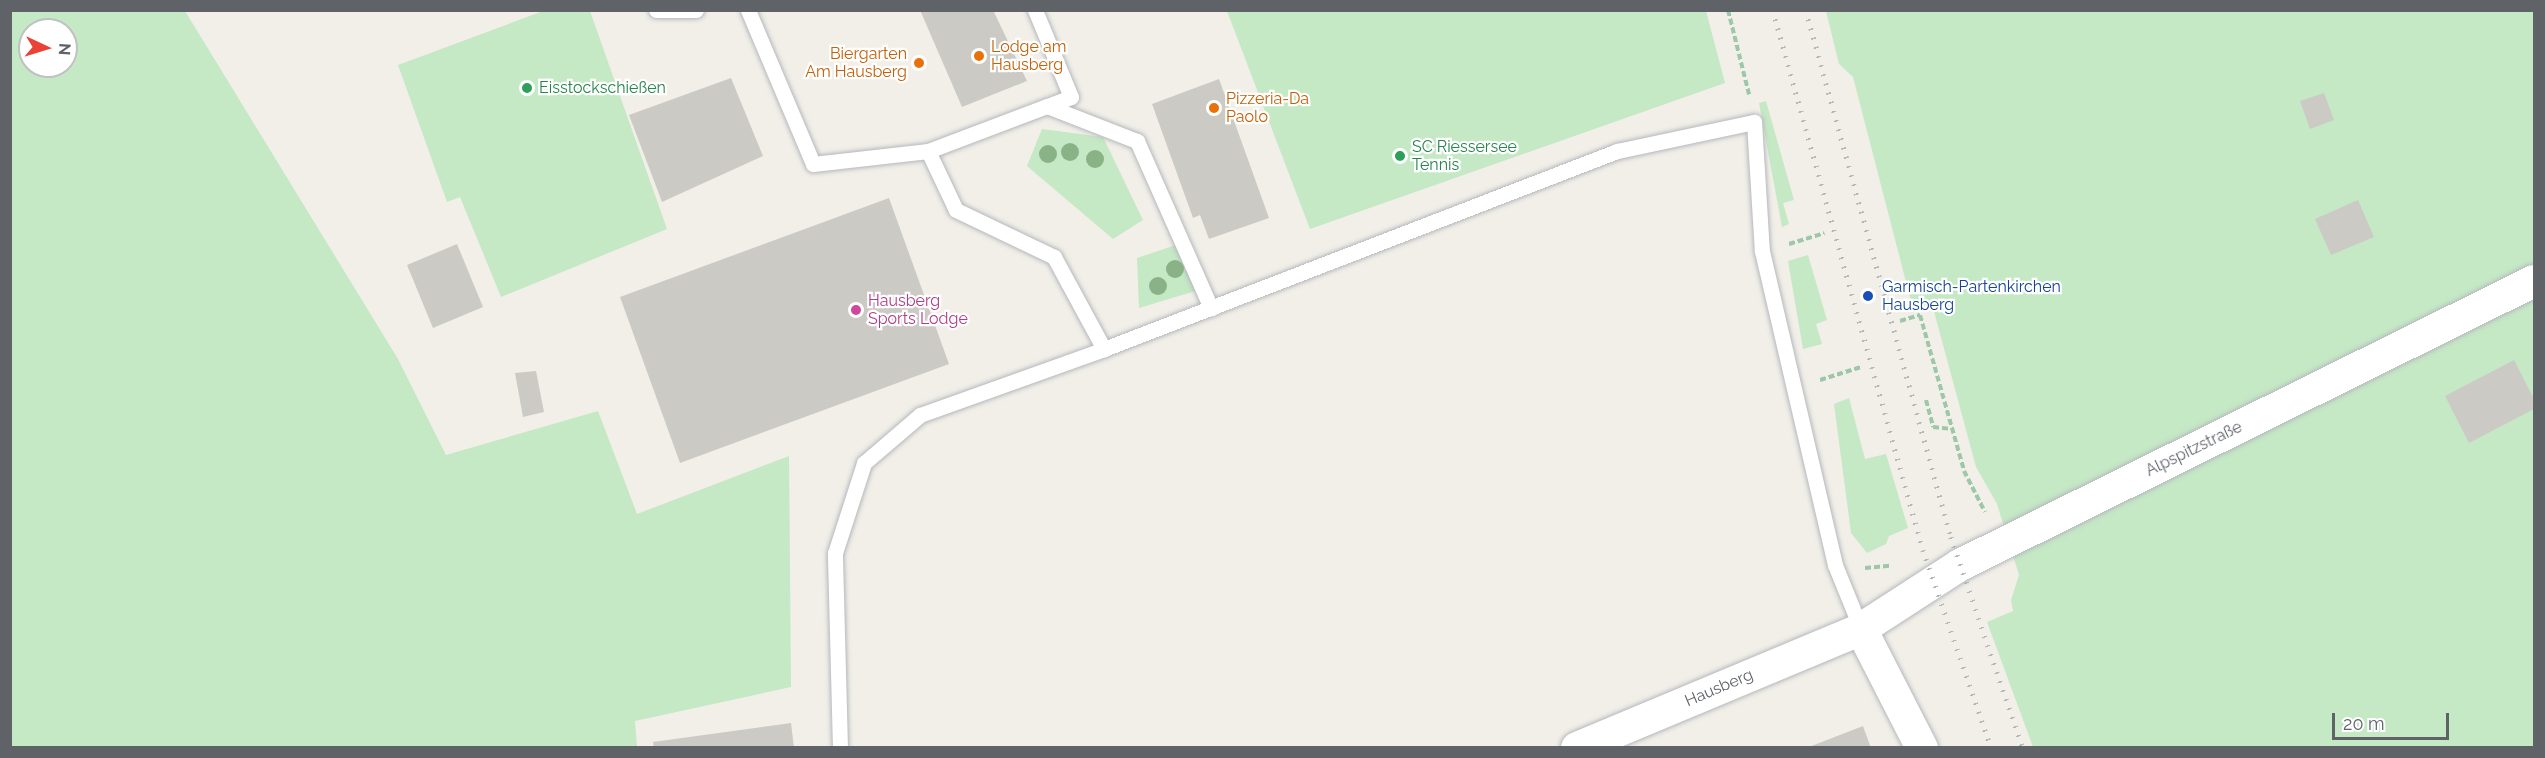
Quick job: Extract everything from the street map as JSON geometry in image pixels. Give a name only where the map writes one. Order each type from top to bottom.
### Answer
[{"type":"street","name":"Alpspitzstraße","points":[[1861,629],[1932,580],[2535,281]]},
{"type":"street","name":"Hausberg","points":[[1577,747],[1861,629]]},
{"type":"street","points":[[1861,629],[1922,747]]},
{"type":"lane","points":[[656,10],[696,10]]},
{"type":"lane","points":[[748,10],[813,164],[928,151],[1071,97],[1035,10]]},
{"type":"lane","points":[[1047,106],[1137,141],[1211,308]]},
{"type":"lane","points":[[840,747],[835,553],[864,463],[920,415],[1104,349],[1617,151],[1754,122],[1762,252],[1834,565],[1861,629]]},
{"type":"lane","points":[[928,151],[956,210],[1054,256],[1104,349]]},
{"type":"path","points":[[1728,10],[1754,122]]},
{"type":"path","points":[[1762,252],[1824,233]]},
{"type":"path","points":[[1900,321],[1920,315],[1964,471],[1989,520],[1998,546]]},
{"type":"path","points":[[1820,392],[1818,381],[1862,367]]},
{"type":"path","points":[[1926,400],[1933,427],[1951,429]]},
{"type":"path","points":[[1856,559],[1864,568],[1895,565]]},
{"type":"green space","points":[[546,10],[590,11],[667,229],[501,297],[460,197],[447,202],[398,65]]},
{"type":"green space","points":[[10,11],[185,11],[398,359],[446,455],[598,411],[637,514],[789,456],[791,687],[635,721],[637,747],[11,747]]},
{"type":"green space","name":"SC Riessersee Tennis","points":[[1227,11],[1706,11],[1725,83],[1310,229]]},
{"type":"green space","points":[[1826,11],[2534,11],[2534,747],[2033,747],[1987,622],[2013,611],[2011,600],[2019,575],[1997,504],[1976,467],[1932,304],[1913,309],[1853,77],[1839,64]]},
{"type":"green space","points":[[1766,101],[1794,200],[1783,203],[1789,224],[1782,227],[1759,103]]},
{"type":"green space","points":[[1042,129],[1103,137],[1143,220],[1113,239],[1027,166]]},
{"type":"green space","points":[[1182,243],[1202,289],[1139,308],[1137,258]]},
{"type":"green space","points":[[1808,255],[1827,320],[1816,324],[1822,344],[1803,349],[1788,261]]},
{"type":"green space","points":[[1849,398],[1865,459],[1886,454],[1908,528],[1889,536],[1886,544],[1867,553],[1851,533],[1834,404]]},
{"type":"building","name":"Lodge am Hausberg","points":[[920,10],[993,10],[1027,81],[962,107]]},
{"type":"building","points":[[731,78],[763,156],[662,202],[629,115]]},
{"type":"building","points":[[1219,79],[1269,218],[1209,239],[1200,215],[1193,218],[1152,104]]},
{"type":"building","points":[[2324,93],[2334,120],[2310,129],[2300,101]]},
{"type":"building","points":[[889,198],[949,364],[680,463],[620,297]]},
{"type":"building","points":[[2358,200],[2374,237],[2331,255],[2315,219]]},
{"type":"building","points":[[457,244],[483,307],[433,328],[407,265]]},
{"type":"building","points":[[2514,360],[2534,399],[2534,409],[2469,443],[2445,396]]},
{"type":"building","points":[[536,371],[544,412],[523,417],[515,373]]},
{"type":"building","points":[[791,723],[794,748],[654,748],[653,742]]},
{"type":"building","points":[[1863,726],[1871,748],[1809,748],[1809,747]]},
{"type":"railway","points":[[1773,10],[1923,550],[1991,748]]},
{"type":"railway","points":[[1806,10],[1951,537],[2023,748]]},
{"type":"place","name":"Lodge am Hausberg","points":[[979,56]]},
{"type":"place","name":"Biergarten Am Hausberg","points":[[919,63]]},
{"type":"place","name":"Eisstockschießen","points":[[527,88]]},
{"type":"place","name":"Pizzeria-Da Paolo","points":[[1214,108]]},
{"type":"place","name":"SC Riessersee Tennis","points":[[1400,156]]},
{"type":"place","name":"Garmisch-Partenkirchen Hausberg","points":[[1868,296]]},
{"type":"place","name":"Hausberg Sports Lodge","points":[[856,310]]}]
